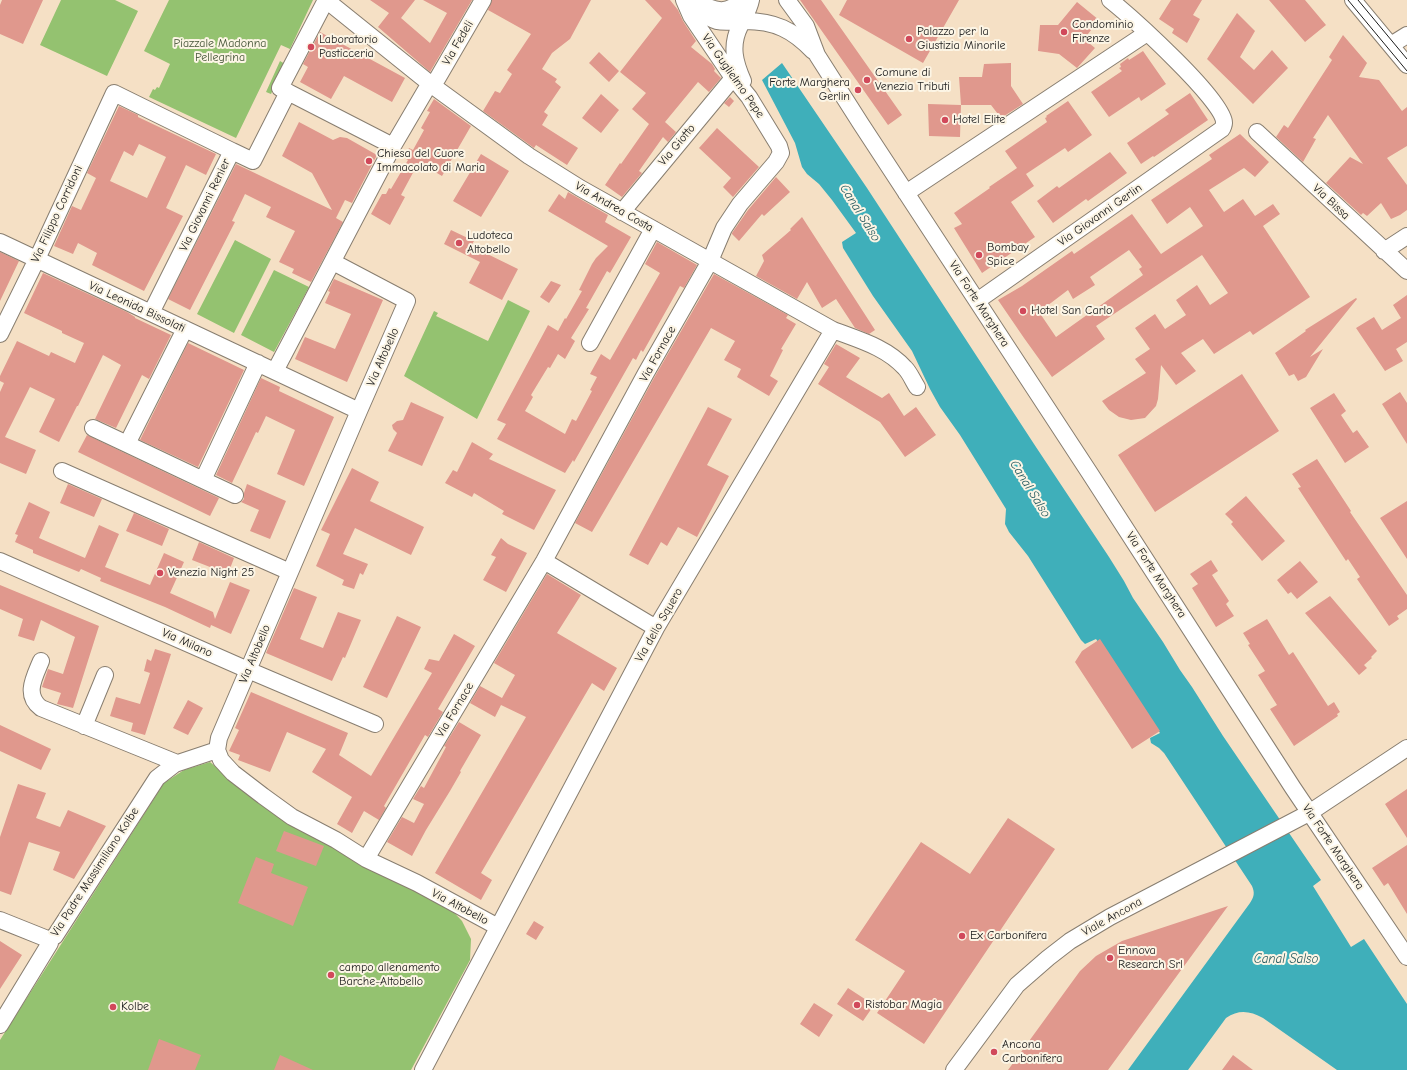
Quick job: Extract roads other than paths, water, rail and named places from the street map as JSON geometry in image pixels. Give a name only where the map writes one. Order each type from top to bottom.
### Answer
[{"type":"street","name":"Via Andrea Costa","points":[[326,0],[433,86],[529,156],[580,188],[710,261],[831,335],[875,346],[890,354],[906,369],[917,387]]},
{"type":"street","points":[[326,0],[280,88],[394,146]]},
{"type":"street","name":"Via Fedeli","points":[[433,86],[483,0]]},
{"type":"street","name":"Via Guglielmo Pepe","points":[[684,0],[691,16],[735,71],[779,146],[781,153]]},
{"type":"street","name":"Via Guglielmo Pepe","points":[[691,0],[703,13],[716,21],[761,22],[780,26],[802,40],[817,55]]},
{"type":"street","points":[[699,0],[709,8],[718,10],[731,8],[737,5],[741,0]]},
{"type":"street","points":[[735,71],[735,40],[742,21],[748,11],[751,0]]},
{"type":"street","name":"Via Forte Marghera","points":[[787,0],[806,26],[817,55],[906,193],[1309,813],[1407,957]]},
{"type":"street","points":[[906,193],[1147,33],[1110,0]]},
{"type":"street","points":[[1353,0],[1407,65]]},
{"type":"street","points":[[735,71],[736,55],[742,39],[753,26],[761,22]]},
{"type":"street","name":"Via Giovanni Gerlin","points":[[977,301],[1222,129],[1225,124],[1216,104],[1204,89],[1147,33]]},
{"type":"street","points":[[1391,45],[1407,35]]},
{"type":"street","name":"Via Giotto","points":[[622,212],[735,71]]},
{"type":"street","points":[[275,371],[394,146],[427,88],[433,86]]},
{"type":"street","points":[[232,151],[253,161],[290,92]]},
{"type":"street","name":"Via Giovanni Renier","points":[[114,93],[232,151],[151,313]]},
{"type":"street","name":"Via Filippo Corridoni","points":[[0,334],[37,260],[114,93]]},
{"type":"street","name":"Via Bissa","points":[[1257,132],[1407,271]]},
{"type":"street","name":"Via Fornace","points":[[366,859],[544,561],[646,373],[710,261],[724,228],[740,204],[776,162],[781,153]]},
{"type":"street","points":[[590,343],[653,229]]},
{"type":"street","points":[[1384,251],[1407,236]]},
{"type":"street","name":"Via Leonida Bissolati","points":[[0,242],[359,411]]},
{"type":"street","name":"Via Altobello","points":[[333,262],[408,301],[359,411],[219,738],[217,750],[220,760],[233,773],[292,817],[336,840],[366,859],[417,883],[498,927],[423,1070]]},
{"type":"street","points":[[127,444],[185,329]]},
{"type":"street","name":"Via dello Squero","points":[[498,927],[656,628],[831,335]]},
{"type":"street","points":[[203,480],[258,363]]},
{"type":"street","points":[[92,428],[235,495]]},
{"type":"street","points":[[62,472],[290,572]]},
{"type":"street","name":"Via Milano","points":[[0,561],[375,724]]},
{"type":"street","points":[[544,561],[656,628]]},
{"type":"street","points":[[41,661],[33,680],[31,694],[34,703],[41,708],[84,726],[178,763]]},
{"type":"street","points":[[84,726],[105,675]]},
{"type":"street","name":"Viale Ancona","points":[[954,1070],[1017,985],[1070,941],[1110,917],[1309,813],[1407,748]]},
{"type":"street","name":"Via Padre Massimiliano Kolbe","points":[[0,1025],[50,943],[50,939],[55,936],[156,778],[178,763],[217,750]]},
{"type":"street","points":[[0,920],[50,939]]},
{"type":"water","name":"Canal Salso","points":[[782,63],[867,188],[1109,557],[1133,598],[1223,736],[1321,880],[1313,886],[1351,947],[1364,939],[1407,1004],[1407,1070],[1337,1070],[1263,1018],[1254,1014],[1240,1012],[1226,1018],[1188,1070],[1128,1070],[1250,903],[1254,895],[1253,888],[1164,753],[1151,743],[1150,738],[1160,733],[1096,639],[1085,644],[1081,640],[1028,556],[1009,532],[1005,524],[1006,509],[960,435],[940,407],[912,351],[873,296],[843,248],[842,242],[856,233],[819,184],[807,174],[802,167],[795,143],[762,80]]},
{"type":"tram line","points":[[1348,0],[1407,71]]},
{"type":"tram line","points":[[1358,0],[1407,59]]},
{"type":"place","name":"Condominio Firenze","points":[[1064,32]]},
{"type":"place","name":"Palazzo per la Giustizia Minorile","points":[[909,39]]},
{"type":"place","name":"Laboratorio Pasticceria","points":[[311,47]]},
{"type":"place","name":"Comune di Venezia Tributi","points":[[867,80]]},
{"type":"place","name":"Forte Marghera Gerlin","points":[[858,90]]},
{"type":"place","name":"Hotel Elite","points":[[945,120]]},
{"type":"place","name":"Chiesa del Cuore Immacolato di Maria","points":[[369,161]]},
{"type":"place","name":"Ludoteca Altobello","points":[[459,243]]},
{"type":"place","name":"Bombay Spice","points":[[979,255]]},
{"type":"place","name":"Hotel San Carlo","points":[[1023,311]]},
{"type":"place","name":"Venezia Night 25","points":[[160,573]]},
{"type":"place","name":"Ex Carbonifera","points":[[962,936]]},
{"type":"place","name":"Ennova Research Srl","points":[[1110,958]]},
{"type":"place","name":"campo allenamento Barche-Altobello","points":[[331,975]]},
{"type":"place","name":"Ristobar Magia","points":[[857,1005]]},
{"type":"place","name":"Kolbe","points":[[113,1007]]},
{"type":"place","name":"Ancona Carbonifera","points":[[994,1052]]},
{"type":"park label","name":"Piazzale Madonna Pellegrina","points":[[220,51]]}]
